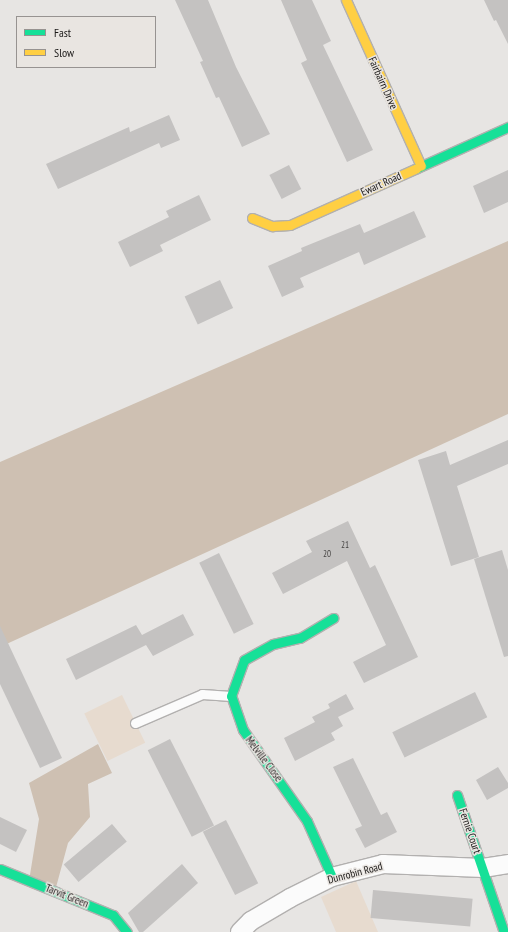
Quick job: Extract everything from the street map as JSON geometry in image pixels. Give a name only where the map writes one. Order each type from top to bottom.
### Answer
[{"type":"street","name":"Fairbairn Drive","points":[[346,0],[421,166]]},
{"type":"street","name":"Ewart Road","points":[[252,218],[272,226],[290,225],[508,127]]},
{"type":"street","points":[[231,696],[244,660],[273,644],[300,638],[333,618]]},
{"type":"street","name":"Melville Close","points":[[231,696],[243,730],[308,821],[332,877]]},
{"type":"street","name":"Fernie Court","points":[[457,795],[504,932]]},
{"type":"street","name":"Dunrobin Road","points":[[240,932],[251,921],[290,898],[332,877],[383,864],[483,868],[508,864]]},
{"type":"street","name":"Tarvit Green","points":[[0,869],[113,915],[127,932]]},
{"type":"lane","points":[[135,723],[202,694],[231,696]]},
{"type":"shaded area","points":[[508,241],[508,414],[0,647],[0,462]]},
{"type":"shaded area","points":[[122,695],[145,743],[107,761],[84,713]]},
{"type":"shaded area","points":[[98,744],[112,773],[88,784],[90,817],[68,843],[55,891],[29,881],[39,819],[29,783]]},
{"type":"shaded area","points":[[356,881],[378,932],[336,932],[321,897]]},
{"type":"building","points":[[175,0],[208,0],[236,67],[270,134],[242,147],[219,97],[216,98],[200,62],[203,61]]},
{"type":"building","points":[[281,0],[312,0],[331,41],[323,45],[373,150],[347,162],[301,63],[307,60]]},
{"type":"building","points":[[484,0],[508,0],[508,44],[496,20],[494,21]]},
{"type":"building","points":[[169,115],[180,140],[161,148],[159,143],[58,189],[46,164],[129,127],[130,132]]},
{"type":"building","points":[[289,165],[301,189],[282,199],[269,175]]},
{"type":"building","points":[[508,170],[508,202],[484,213],[473,186]]},
{"type":"building","points":[[199,195],[211,220],[160,245],[163,251],[130,267],[118,242],[169,217],[166,211]]},
{"type":"building","points":[[414,211],[426,237],[364,265],[359,252],[300,278],[304,287],[282,297],[268,266],[302,251],[301,248],[360,224],[364,233]]},
{"type":"building","points":[[220,280],[233,308],[198,325],[185,296]]},
{"type":"building","points":[[508,440],[508,464],[457,486],[479,557],[451,566],[418,460],[446,451],[450,465]]},
{"type":"building","points":[[348,521],[370,568],[375,565],[418,657],[364,683],[353,662],[386,645],[347,561],[283,594],[272,573],[312,552],[306,541]]},
{"type":"building","points":[[502,550],[508,570],[508,656],[504,657],[474,559]]},
{"type":"building","points":[[219,553],[254,624],[234,634],[199,563]]},
{"type":"building","points":[[183,614],[194,635],[153,656],[146,645],[76,680],[66,659],[136,625],[142,635]]},
{"type":"building","points":[[0,626],[62,758],[40,768],[0,684]]},
{"type":"building","points":[[475,692],[487,717],[405,757],[392,732]]},
{"type":"building","points":[[346,694],[354,709],[338,717],[343,726],[331,733],[335,740],[295,761],[284,738],[315,722],[312,717],[330,708],[328,704]]},
{"type":"building","points":[[170,739],[214,825],[192,837],[148,750]]},
{"type":"building","points":[[353,758],[381,815],[387,812],[397,832],[365,848],[355,829],[362,826],[333,767]]},
{"type":"building","points":[[498,767],[508,783],[508,788],[487,800],[476,780]]},
{"type":"building","points":[[0,817],[27,830],[16,852],[0,844]]},
{"type":"building","points":[[226,820],[258,883],[235,895],[203,832]]},
{"type":"building","points":[[112,824],[127,842],[79,882],[64,864]]},
{"type":"building","points":[[182,864],[198,883],[143,932],[139,932],[128,913]]},
{"type":"building","points":[[373,890],[473,899],[470,927],[371,918]]},
{"type":"traffic: fast","points":[[417,168],[508,127]]},
{"type":"traffic: fast","points":[[332,877],[307,821],[243,730],[231,696],[244,660],[273,644],[300,638],[333,618]]},
{"type":"traffic: fast","points":[[457,795],[504,932]]},
{"type":"traffic: fast","points":[[0,869],[113,915],[127,932]]},
{"type":"traffic: slow","points":[[346,0],[421,166]]},
{"type":"traffic: slow","points":[[252,218],[272,226],[290,225],[417,168]]}]
